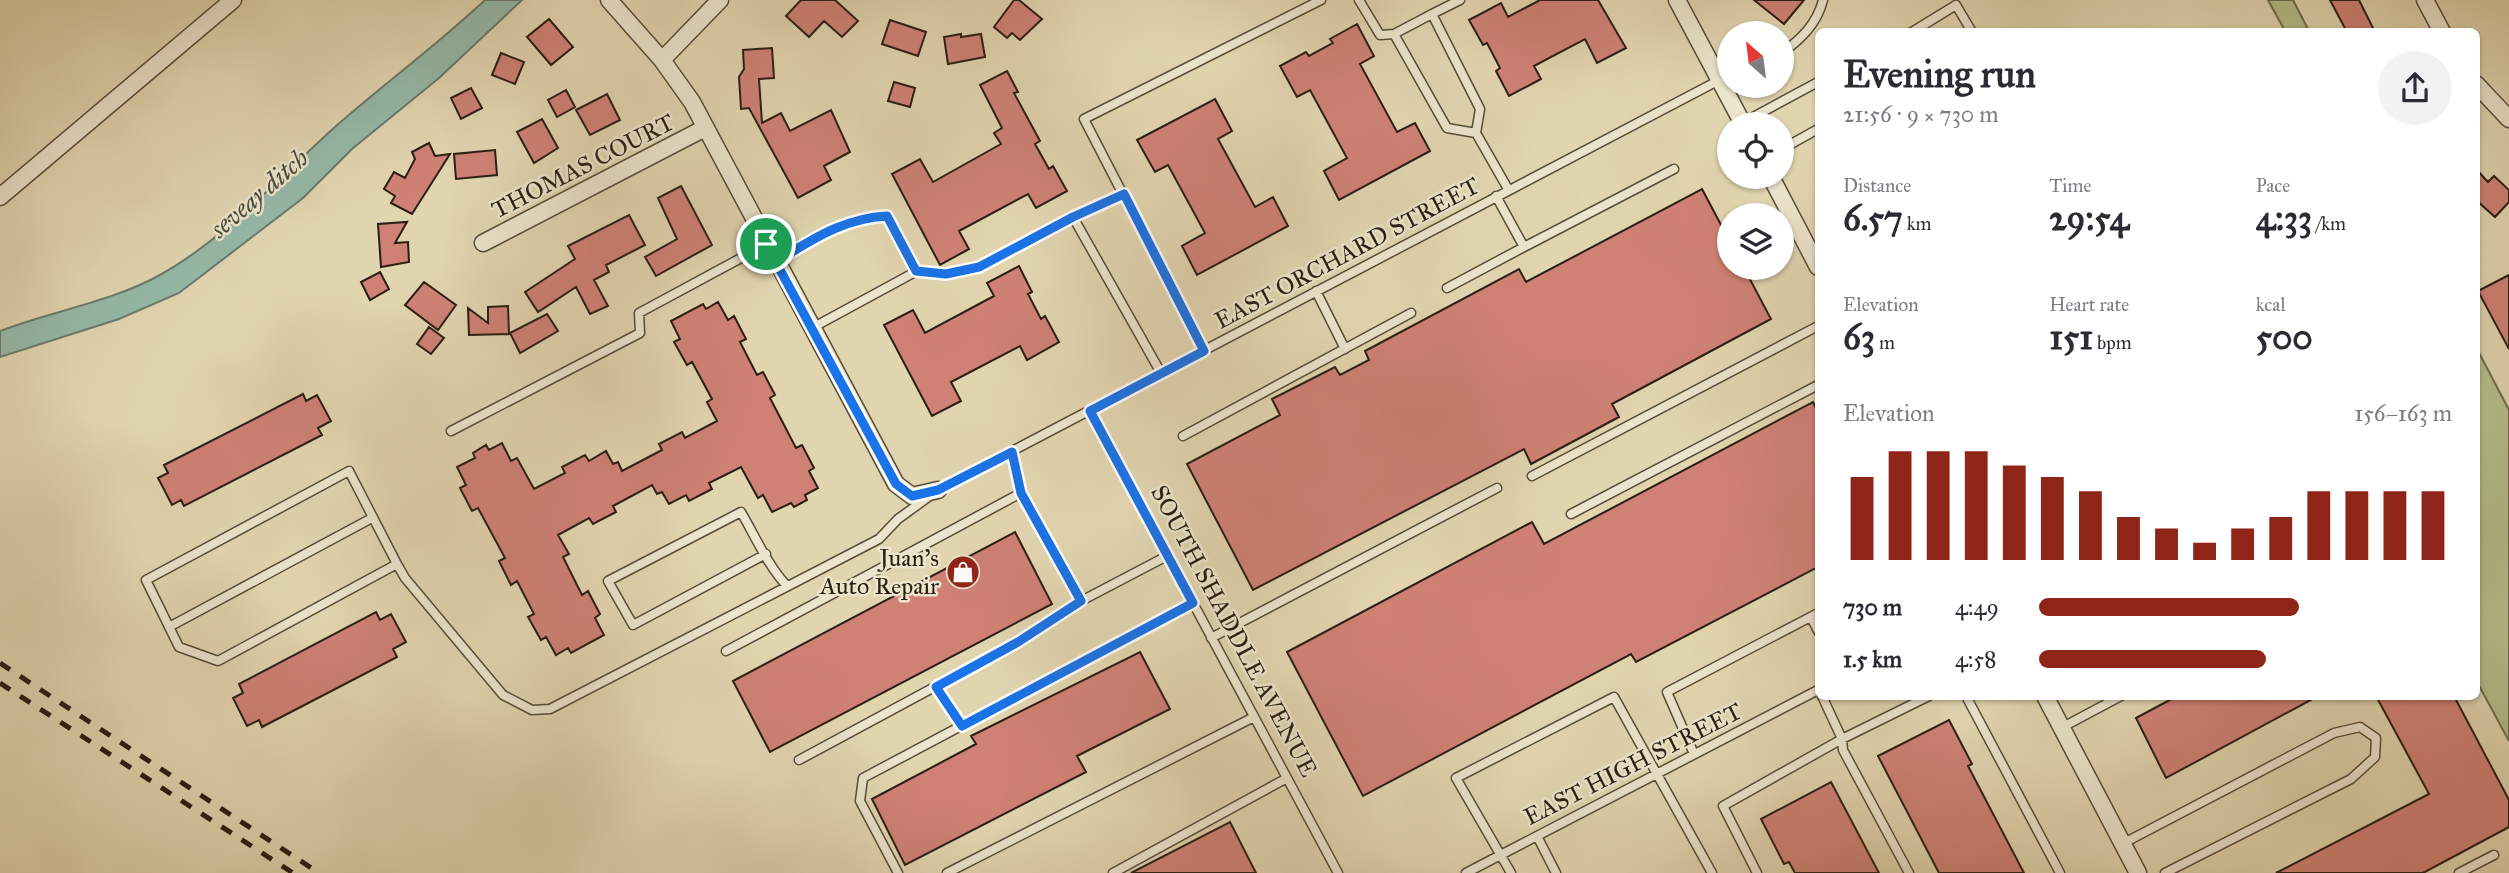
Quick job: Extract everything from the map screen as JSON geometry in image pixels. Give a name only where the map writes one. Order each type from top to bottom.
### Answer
[{"type":"street","points":[[0,197],[233,0]]},
{"type":"street","points":[[609,0],[662,60],[692,102],[896,484],[912,496],[938,490]]},
{"type":"street","points":[[662,60],[720,0]]},
{"type":"street","points":[[2426,0],[2440,28]]},
{"type":"street","points":[[1683,2],[1717,63]]},
{"type":"street","points":[[2480,88],[2509,119]]},
{"type":"street","name":"THOMAS COURT","points":[[483,243],[705,128]]},
{"type":"street","points":[[1776,189],[1815,261]]},
{"type":"street","points":[[2047,700],[2138,873]]},
{"type":"lane","points":[[1204,351],[1084,120],[1321,0]]},
{"type":"lane","points":[[1359,0],[1380,34],[1395,34],[1460,0]]},
{"type":"lane","points":[[1794,43],[1820,13],[1823,0]]},
{"type":"lane","points":[[1919,28],[1956,5],[1970,28]]},
{"type":"lane","points":[[1432,14],[1480,109],[1476,133],[1508,189]]},
{"type":"lane","points":[[1395,34],[1447,128],[1476,133]]},
{"type":"lane","name":"EAST ORCHARD STREET","points":[[169,627],[146,580],[349,471],[405,578],[503,695],[532,710],[550,709],[879,539],[898,519],[938,490],[1717,80]]},
{"type":"lane","points":[[1764,112],[1815,84]]},
{"type":"lane","points":[[1794,142],[1815,131]]},
{"type":"lane","points":[[1447,288],[1674,169]]},
{"type":"lane","points":[[812,328],[916,271],[946,274],[979,267],[1073,217],[1124,194]]},
{"type":"lane","points":[[1496,196],[1524,247]]},
{"type":"lane","points":[[451,430],[640,333],[639,313],[766,244],[787,255],[834,227],[863,217],[887,216],[916,271]]},
{"type":"lane","points":[[1073,217],[1161,373]]},
{"type":"lane","points":[[1316,291],[1345,349]]},
{"type":"lane","points":[[1183,436],[1411,313]]},
{"type":"lane","points":[[1532,476],[1815,328]]},
{"type":"lane","points":[[1571,514],[1815,388]]},
{"type":"lane","name":"SOUTH SHADDLE AVENUE","points":[[1090,411],[1338,873]]},
{"type":"lane","points":[[1012,452],[1021,493],[1081,601]]},
{"type":"lane","points":[[1211,638],[1497,488]]},
{"type":"lane","points":[[726,651],[1021,493]]},
{"type":"lane","points":[[766,554],[632,625],[608,581],[741,512],[766,554],[778,577],[787,586]]},
{"type":"lane","points":[[373,518],[169,627],[179,647],[218,661],[397,564]]},
{"type":"lane","points":[[799,760],[1018,642],[1081,601],[1167,556]]},
{"type":"lane","points":[[898,873],[860,801],[863,778],[1193,603]]},
{"type":"lane","points":[[1694,754],[1667,692],[1815,615]]},
{"type":"lane","points":[[936,687],[962,726]]},
{"type":"lane","name":"EAST HIGH STREET","points":[[1465,873],[1815,692]]},
{"type":"lane","points":[[1511,873],[1456,778],[1614,696],[1712,873]]},
{"type":"lane","points":[[1824,700],[1842,739],[1843,750],[1909,873]]},
{"type":"lane","points":[[1757,873],[1723,806],[1842,739],[1921,700]]},
{"type":"lane","points":[[1968,700],[2060,873]]},
{"type":"lane","points":[[2062,728],[2114,700]]},
{"type":"lane","points":[[947,873],[1254,717]]},
{"type":"lane","points":[[2122,844],[2334,733],[2360,727],[2376,738],[2375,757],[2351,779],[2165,873]]},
{"type":"lane","points":[[1113,873],[1287,778]]},
{"type":"lane","points":[[1537,836],[1556,873]]},
{"type":"lane","points":[[2459,873],[2494,855]]},
{"type":"green space","points":[[2268,0],[2293,0],[2307,28],[2283,28]]},
{"type":"green space","points":[[2480,355],[2509,410],[2509,741],[2480,687]]},
{"type":"shaded area","points":[[485,0],[522,0],[439,78],[352,149],[303,198],[179,293],[119,319],[0,357],[0,331],[122,292],[160,275],[184,260],[230,225],[335,127]]},
{"type":"building","points":[[801,0],[835,0],[858,21],[842,37],[824,21],[809,37],[786,16]]},
{"type":"building","points":[[1014,0],[1019,0],[1042,19],[1020,40],[1012,33],[1007,38],[994,27]]},
{"type":"building","points":[[1540,0],[1598,0],[1626,48],[1597,63],[1585,39],[1534,66],[1541,79],[1509,96],[1496,71],[1500,68],[1487,43],[1483,45],[1469,20],[1501,3],[1508,17]]},
{"type":"building","points":[[1754,0],[1804,0],[1786,21],[1780,21]]},
{"type":"building","points":[[2330,0],[2359,0],[2373,28],[2345,28]]},
{"type":"building","points":[[549,19],[573,47],[551,65],[527,37]]},
{"type":"building","points":[[890,20],[926,32],[918,56],[882,44]]},
{"type":"building","points":[[1357,24],[1374,56],[1360,64],[1397,132],[1415,123],[1430,151],[1339,200],[1324,171],[1347,158],[1310,90],[1297,97],[1280,66],[1306,52],[1309,56],[1333,43],[1330,39]]},
{"type":"building","points":[[961,34],[961,37],[981,34],[985,57],[948,64],[944,37]]},
{"type":"building","points":[[772,48],[774,78],[759,79],[762,123],[781,113],[790,131],[831,110],[850,152],[824,166],[831,180],[798,198],[749,108],[741,109],[739,77],[744,69],[743,50]]},
{"type":"building","points":[[501,53],[524,62],[515,84],[492,75]]},
{"type":"building","points":[[1007,71],[1018,92],[1014,93],[1040,141],[1035,144],[1049,169],[1053,166],[1067,191],[1036,208],[1028,194],[959,231],[969,249],[940,265],[892,174],[920,159],[933,182],[1001,144],[994,133],[1002,128],[980,85]]},
{"type":"building","points":[[894,82],[915,88],[910,107],[888,101]]},
{"type":"building","points":[[471,88],[482,108],[461,119],[451,98]]},
{"type":"building","points":[[566,90],[575,107],[557,117],[548,100]]},
{"type":"building","points":[[607,94],[620,120],[590,135],[576,110]]},
{"type":"building","points":[[1215,99],[1232,131],[1218,139],[1255,207],[1273,197],[1288,226],[1197,275],[1182,246],[1205,233],[1168,165],[1155,172],[1137,140]]},
{"type":"building","points":[[542,119],[558,148],[534,163],[517,132]]},
{"type":"building","points":[[429,143],[435,156],[450,154],[412,214],[391,203],[395,196],[384,189],[394,172],[405,178],[415,159],[412,152]]},
{"type":"building","points":[[495,150],[497,175],[456,179],[454,154]]},
{"type":"building","points":[[2480,173],[2488,182],[2494,176],[2509,190],[2509,202],[2495,217],[2480,204]]},
{"type":"building","points":[[681,186],[712,245],[656,276],[645,257],[677,239],[658,198]]},
{"type":"building","points":[[1702,189],[1717,217],[1717,280],[1750,280],[1771,319],[1612,404],[1619,417],[1531,464],[1524,449],[1253,590],[1187,464],[1280,415],[1272,399],[1335,367],[1340,375],[1369,360],[1365,351],[1519,269],[1526,282]]},
{"type":"building","points":[[629,215],[645,245],[606,265],[609,272],[594,280],[608,306],[590,314],[576,287],[538,312],[525,292],[575,259],[568,246]]},
{"type":"building","points":[[407,222],[395,243],[408,242],[409,262],[381,267],[378,224]]},
{"type":"building","points":[[1019,266],[1032,292],[1028,294],[1041,319],[1045,316],[1059,342],[1027,360],[1020,346],[951,382],[961,401],[932,416],[884,325],[913,310],[925,333],[994,296],[987,283]]},
{"type":"building","points":[[380,272],[389,289],[370,300],[361,282]]},
{"type":"building","points":[[2509,275],[2509,349],[2480,295],[2480,290]]},
{"type":"building","points":[[424,282],[456,305],[438,330],[405,305]]},
{"type":"building","points":[[718,302],[728,320],[734,316],[746,339],[740,342],[757,375],[763,372],[775,395],[770,398],[796,448],[802,445],[814,468],[809,471],[818,488],[805,495],[807,500],[794,507],[791,503],[772,512],[763,495],[758,498],[741,467],[709,483],[712,489],[689,501],[686,495],[669,504],[662,492],[657,494],[652,485],[613,506],[616,512],[593,524],[589,518],[558,535],[569,554],[563,557],[582,595],[588,591],[600,614],[595,618],[604,635],[571,653],[568,648],[556,655],[546,637],[541,640],[528,617],[534,614],[517,581],[511,585],[499,561],[505,558],[478,508],[472,511],[460,488],[466,485],[457,467],[475,458],[473,453],[486,445],[489,450],[502,443],[511,461],[517,458],[534,489],[565,473],[562,467],[585,455],[589,461],[606,451],[613,464],[618,462],[622,471],[662,450],[659,444],[682,432],[685,438],[717,421],[707,402],[712,399],[692,362],[687,365],[674,342],[680,339],[671,321],[703,304],[706,309]]},
{"type":"building","points":[[508,306],[509,334],[469,335],[468,308],[488,323],[488,307]]},
{"type":"building","points":[[547,314],[558,331],[520,353],[510,333]]},
{"type":"building","points":[[429,327],[444,338],[431,354],[417,344]]},
{"type":"building","points":[[303,394],[306,401],[317,395],[331,421],[318,428],[322,435],[184,506],[181,500],[172,505],[158,478],[168,473],[164,465]]},
{"type":"building","points":[[1813,402],[1815,569],[1636,662],[1631,654],[1363,796],[1287,652],[1532,522],[1544,544]]},
{"type":"building","points":[[1015,532],[1052,604],[770,752],[733,681]]},
{"type":"building","points":[[376,612],[380,620],[391,614],[406,642],[393,649],[397,657],[262,727],[259,720],[247,726],[233,698],[243,693],[239,684]]},
{"type":"building","points":[[1140,652],[1170,709],[1077,756],[1086,772],[905,865],[872,799],[976,744],[971,736]]},
{"type":"building","points":[[2170,700],[2311,700],[2166,778],[2136,718]]},
{"type":"building","points":[[2378,700],[2456,700],[2509,800],[2509,827],[2423,873],[2276,873],[2429,794]]},
{"type":"building","points":[[1949,720],[1972,764],[1968,766],[2024,873],[1939,873],[1878,756]]},
{"type":"building","points":[[1831,782],[1879,873],[1795,873],[1789,862],[1784,864],[1761,819]]},
{"type":"building","points":[[1230,822],[1256,873],[1131,873]]},
{"type":"railway","points":[[0,663],[319,873]]},
{"type":"railway","points":[[0,683],[293,873]]},
{"type":"place","name":"Juan’s Auto Repair","points":[[963,572]]},
{"type":"route","points":[[1124,194],[1204,351],[1090,411],[1193,603],[962,726],[936,687],[1018,642],[1081,601],[1021,493],[1012,452],[938,490],[912,496],[905,494],[896,484],[766,244],[787,255],[834,227],[863,217],[887,216],[916,271],[946,274],[979,267],[1073,217],[1124,194]]},
{"type":"water label","name":"seveay ditch","points":[[259,193]]}]
